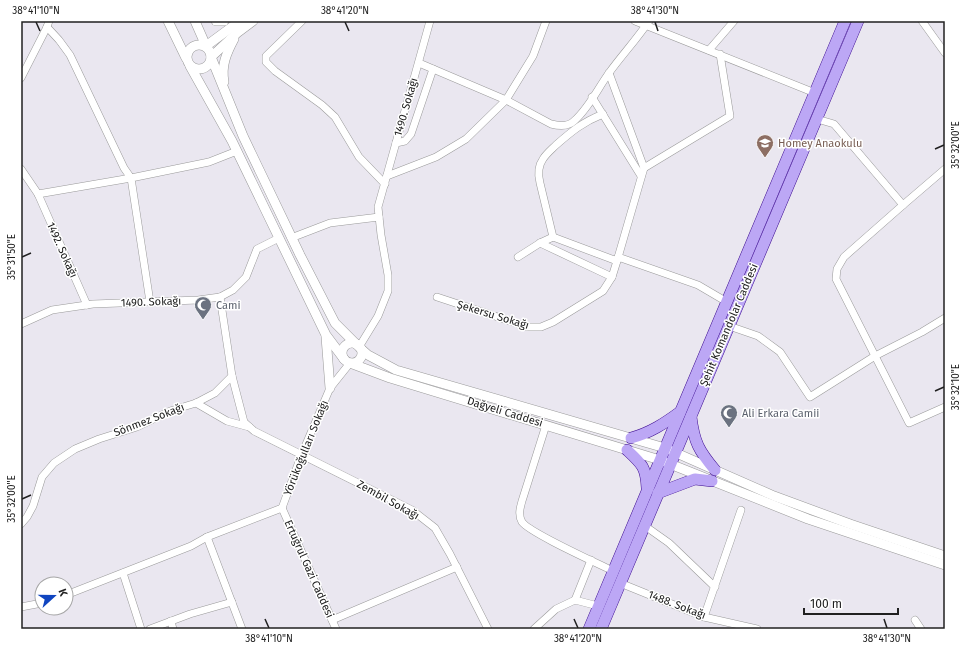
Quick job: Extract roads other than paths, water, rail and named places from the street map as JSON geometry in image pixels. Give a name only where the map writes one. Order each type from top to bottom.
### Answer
[{"type":"main road","name":"Şehit Komandolar Caddesi","points":[[589,629],[613,571],[666,462],[677,453],[686,414],[727,302],[845,21]]},
{"type":"main road","name":"Şehit Komandolar Caddesi","points":[[666,462],[665,448],[686,414],[729,326],[858,21]]},
{"type":"main road","points":[[631,438],[642,435],[686,414],[697,445],[703,456],[715,470]]},
{"type":"main road","points":[[628,450],[640,462],[645,470],[653,491],[694,480],[712,481]]},
{"type":"main road","name":"Şehit Komandolar Caddesi","points":[[601,629],[644,526],[653,491]]},
{"type":"street","points":[[168,21],[188,62],[238,151],[326,335],[347,361],[356,362],[360,359],[362,353],[358,346],[350,344],[345,347],[342,353],[347,361]]},
{"type":"street","points":[[195,21],[206,46],[209,49],[227,97]]},
{"type":"street","points":[[217,21],[224,21]]},
{"type":"street","points":[[206,46],[240,21]]},
{"type":"street","points":[[206,46],[198,44],[194,45],[188,50],[188,62],[193,68],[201,69],[208,65],[211,57],[237,33],[253,21]]},
{"type":"street","points":[[302,21],[266,56],[266,62],[275,71],[322,105],[335,117],[359,157],[385,184]]},
{"type":"street","name":"1490. Sokağı","points":[[358,346],[378,316],[388,291],[388,275],[378,207],[430,21]]},
{"type":"street","points":[[387,176],[436,157],[466,139],[506,100],[533,56],[546,21]]},
{"type":"street","points":[[635,21],[648,23],[709,50],[816,93]]},
{"type":"street","points":[[709,50],[734,21]]},
{"type":"street","points":[[922,21],[945,53]]},
{"type":"street","points":[[419,63],[506,100],[551,124],[558,126],[566,125],[574,122],[609,73],[648,23]]},
{"type":"street","points":[[21,78],[48,24],[70,55],[124,168],[131,178],[150,302]]},
{"type":"street","points":[[227,97],[223,73],[224,60],[237,33]]},
{"type":"street","points":[[609,73],[644,168],[730,116],[720,54]]},
{"type":"street","points":[[396,143],[405,141],[411,134],[433,69]]},
{"type":"street","name":"Dağyeli Caddesi","points":[[227,97],[243,136],[329,313],[344,334],[368,355],[396,370],[665,448],[774,496],[850,524],[945,556]]},
{"type":"street","points":[[592,97],[641,176]]},
{"type":"street","points":[[553,237],[538,175],[539,166],[548,152],[576,128],[603,114]]},
{"type":"street","points":[[816,119],[834,124],[903,205]]},
{"type":"street","points":[[38,194],[131,178],[209,162],[238,151]]},
{"type":"street","name":"Şekersu Sokağı","points":[[437,297],[528,327],[541,327],[553,322],[603,290],[612,277],[644,168]]},
{"type":"street","name":"1492. Sokağı","points":[[21,169],[38,194],[87,305]]},
{"type":"street","points":[[945,169],[844,257],[837,269],[836,279],[909,422],[945,407]]},
{"type":"street","points":[[292,238],[330,223],[379,217]]},
{"type":"street","points":[[518,257],[540,243],[553,237],[698,285],[727,302]]},
{"type":"street","name":"1490. Sokağı","points":[[21,324],[52,310],[87,305],[198,300],[220,297],[233,290],[246,277],[257,249],[279,238]]},
{"type":"street","points":[[540,243],[612,277]]},
{"type":"street","points":[[220,297],[232,376],[242,416],[249,427]]},
{"type":"street","points":[[729,326],[758,336],[780,352],[810,397],[875,356],[922,332],[945,318]]},
{"type":"street","points":[[326,335],[330,388]]},
{"type":"street","name":"Dağyeli Caddesi","points":[[347,361],[390,378],[666,462],[808,519],[945,565]]},
{"type":"street","name":"Yörükoğulları Sokağı","points":[[282,508],[301,456],[330,388],[347,361]]},
{"type":"street","name":"Sönmez Sokağı","points":[[21,524],[33,506],[42,477],[54,463],[75,449],[98,439],[136,427],[170,411],[196,403],[215,393],[232,376]]},
{"type":"street","name":"Zembil Sokağı","points":[[196,403],[227,421],[249,427],[301,456],[412,510],[435,528],[457,567],[488,629]]},
{"type":"street","points":[[546,425],[519,513],[523,522],[536,533],[613,571]]},
{"type":"street","points":[[74,592],[282,508]]},
{"type":"street","name":"Ertuğrul Gazi Caddesi","points":[[282,508],[336,629]]},
{"type":"street","points":[[704,617],[741,510]]},
{"type":"street","points":[[644,526],[669,543],[714,587]]},
{"type":"street","points":[[207,537],[242,629]]},
{"type":"street","points":[[575,600],[591,560]]},
{"type":"street","points":[[332,620],[457,567]]},
{"type":"street","points":[[123,573],[141,629]]},
{"type":"street","name":"1488. Sokağı","points":[[620,583],[727,626],[757,629]]},
{"type":"street","points":[[534,629],[556,609],[575,600],[598,606]]},
{"type":"street","points":[[150,629],[190,614],[232,602]]},
{"type":"street","points":[[21,607],[34,605]]},
{"type":"street","points":[[915,620],[921,629]]},
{"type":"street","points":[[171,621],[173,629]]},
{"type":"place","name":"Homey Anaokulu","points":[[765,158]]},
{"type":"place","name":"Cami","points":[[203,320]]},
{"type":"place","name":"Ali Erkara Camii","points":[[729,428]]}]
